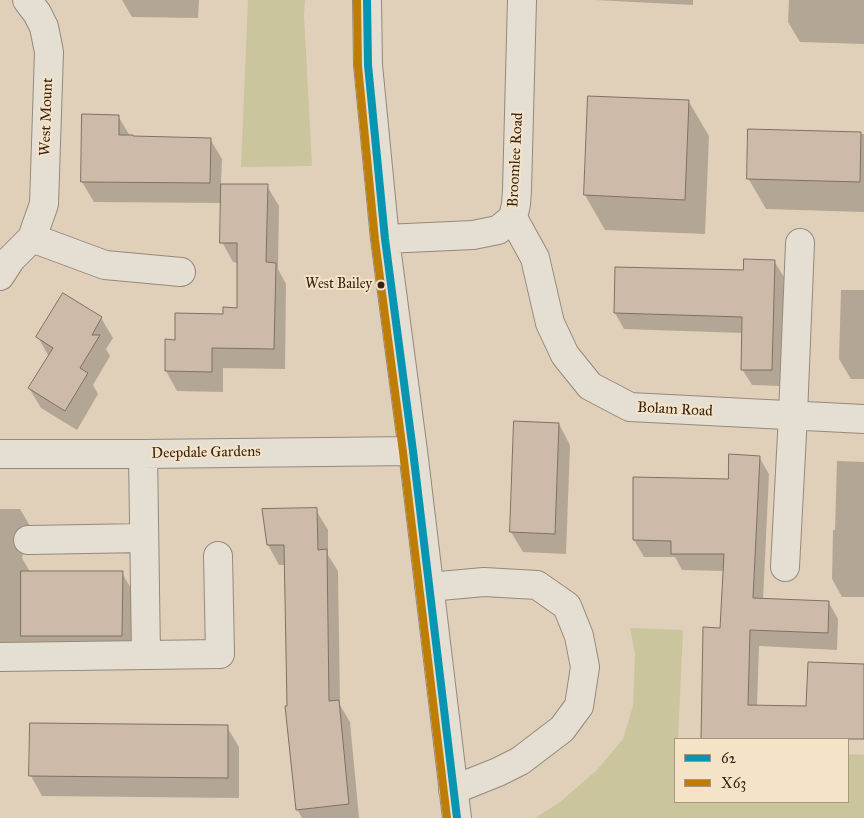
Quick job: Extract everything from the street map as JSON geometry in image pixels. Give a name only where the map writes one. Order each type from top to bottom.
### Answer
[{"type":"street","name":"West Mount","points":[[0,276],[11,259],[32,238],[44,204],[49,52],[44,27],[37,13],[27,0]]},
{"type":"street","points":[[367,0],[368,65],[385,239],[457,818]]},
{"type":"street","name":"Broomlee Road","points":[[385,239],[473,235],[498,230],[513,218],[517,190],[522,0]]},
{"type":"street","name":"Bolam Road","points":[[513,218],[535,258],[550,323],[565,355],[590,386],[630,407],[864,419]]},
{"type":"street","points":[[32,238],[105,265],[181,272]]},
{"type":"street","points":[[785,566],[794,415],[800,243]]},
{"type":"street","name":"Deepdale Gardens","points":[[0,454],[412,451]]},
{"type":"street","points":[[142,454],[146,655]]},
{"type":"street","points":[[28,540],[144,538]]},
{"type":"street","points":[[0,657],[220,654],[218,556]]},
{"type":"street","points":[[429,587],[484,582],[537,585],[567,606],[580,636],[585,667],[579,706],[562,729],[520,761],[453,790]]},
{"type":"shaded area","points":[[248,0],[305,0],[304,15],[312,166],[241,167]]},
{"type":"shaded area","points":[[630,628],[683,630],[678,738],[674,738],[674,803],[849,803],[849,754],[864,755],[864,818],[535,818],[560,802],[597,770],[623,739],[633,706],[635,654]]},
{"type":"building","points":[[588,96],[689,100],[685,200],[584,195]]},
{"type":"building","points":[[82,114],[119,115],[119,135],[211,138],[210,183],[81,182]]},
{"type":"building","points":[[748,129],[861,132],[860,182],[747,179]]},
{"type":"building","points":[[221,184],[268,184],[266,262],[276,263],[274,349],[212,348],[212,372],[165,371],[165,339],[175,340],[175,313],[223,314],[223,307],[237,308],[237,243],[220,243]]},
{"type":"building","points":[[744,259],[775,260],[772,370],[741,370],[742,317],[614,313],[615,267],[743,270]]},
{"type":"building","points":[[63,293],[102,317],[92,335],[100,335],[80,368],[88,373],[65,411],[28,388],[53,348],[36,337]]},
{"type":"building","points":[[514,421],[559,423],[555,534],[510,532]]},
{"type":"building","points":[[729,454],[760,456],[753,598],[829,601],[828,633],[750,630],[748,705],[806,706],[808,662],[864,664],[864,739],[701,738],[703,627],[720,628],[724,554],[671,554],[671,541],[633,540],[633,477],[728,479]]},
{"type":"building","points":[[317,508],[318,550],[327,549],[329,701],[339,700],[349,804],[296,810],[285,706],[287,706],[284,545],[267,545],[262,509]]},
{"type":"building","points":[[21,571],[123,571],[122,636],[21,636]]},
{"type":"building","points":[[30,723],[228,725],[228,778],[29,776]]},
{"type":"transit line","name":"X63","points":[[357,0],[358,66],[375,240],[403,452],[447,818]]},
{"type":"transit line","name":"62","points":[[367,0],[368,65],[385,239],[413,451],[457,818]]},
{"type":"place","name":"West Bailey","points":[[381,285]]}]
